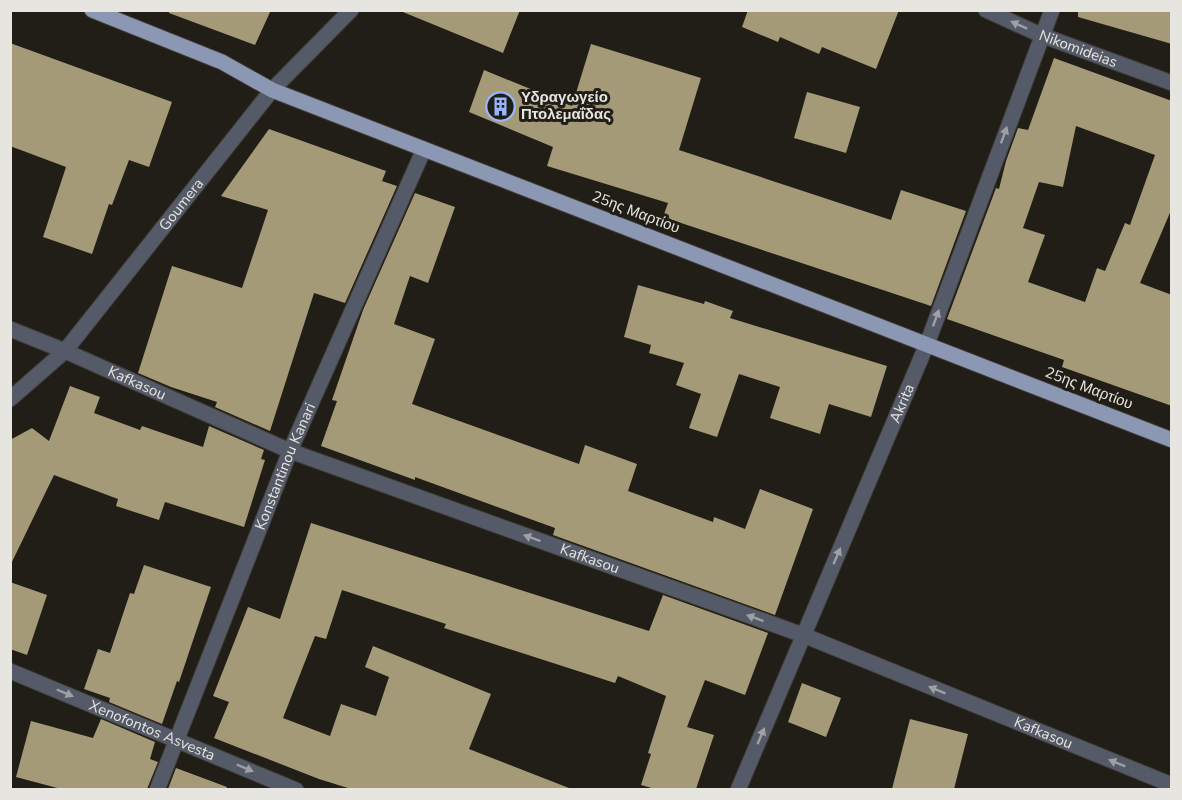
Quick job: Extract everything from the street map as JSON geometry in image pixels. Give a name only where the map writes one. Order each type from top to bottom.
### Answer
[{"type":"main road","name":"25ης Μαρτίου","points":[[92,10],[222,62],[272,90],[1172,440]]},
{"type":"street","name":"Goumera","points":[[10,399],[65,351],[272,90],[351,10]]},
{"type":"street","name":"Nikomideias","points":[[986,10],[1041,35],[1172,83]]},
{"type":"street","name":"Akrita","points":[[738,789],[927,344],[1052,10]]},
{"type":"street","name":"Konstantinou Kanari","points":[[157,789],[290,451],[424,149]]},
{"type":"street","name":"Kafkasou","points":[[10,329],[65,351],[290,451],[803,635],[1172,785]]},
{"type":"street","name":"Xenofontos Asvesta","points":[[10,671],[296,789]]},
{"type":"building","points":[[169,10],[271,10],[255,45],[169,13]]},
{"type":"building","points":[[398,10],[520,10],[503,53]]},
{"type":"building","points":[[748,10],[899,10],[876,69],[822,47],[819,54],[780,37],[778,42],[742,27]]},
{"type":"building","points":[[1078,10],[1172,10],[1172,44],[1078,17]]},
{"type":"building","points":[[10,43],[172,102],[149,167],[129,160],[112,205],[109,204],[92,254],[43,237],[66,167],[10,146]]},
{"type":"building","points":[[591,44],[701,78],[679,150],[891,220],[901,190],[966,211],[931,306],[663,217],[668,203],[547,166],[553,147],[469,112],[484,70],[572,106]]},
{"type":"building","points":[[1054,58],[1172,101],[1172,208],[1140,283],[1172,295],[1172,406],[1062,367],[1064,360],[947,319],[996,188],[999,189],[1018,128],[1028,130]],"holes":[[[1076,126],[1155,155],[1130,225],[1125,223],[1105,271],[1097,268],[1085,302],[1028,282],[1045,235],[1023,228],[1039,182],[1063,187]]]},
{"type":"building","points":[[807,92],[860,107],[846,153],[794,138]]},
{"type":"building","points":[[269,129],[386,171],[382,181],[397,186],[345,303],[314,293],[270,431],[215,407],[217,402],[138,373],[172,266],[242,288],[268,210],[221,196]]},
{"type":"building","points":[[415,193],[455,207],[428,283],[410,276],[394,324],[435,339],[412,404],[579,464],[585,445],[637,464],[628,491],[713,522],[714,517],[745,529],[760,489],[813,509],[775,615],[553,535],[555,528],[415,477],[415,480],[321,446],[337,401],[332,400],[363,310]]},
{"type":"building","points":[[638,285],[704,304],[705,301],[733,311],[730,318],[887,366],[871,417],[829,404],[820,434],[770,418],[780,387],[739,374],[717,437],[689,428],[701,394],[676,385],[684,363],[649,353],[651,345],[624,337]]},
{"type":"building","points":[[70,386],[100,397],[94,413],[140,430],[142,426],[203,447],[209,426],[264,450],[261,459],[265,460],[244,527],[165,502],[159,520],[116,506],[118,499],[54,475],[10,566],[10,440],[32,428],[49,441]]},
{"type":"building","points":[[311,523],[649,631],[663,595],[768,633],[745,695],[705,680],[687,727],[714,735],[696,789],[655,789],[641,785],[651,754],[648,753],[666,696],[618,676],[615,683],[444,628],[446,624],[342,590],[326,639],[315,636],[283,718],[330,736],[341,704],[376,716],[389,677],[365,667],[373,646],[491,694],[469,749],[569,788],[351,789],[214,738],[229,702],[213,696],[248,607],[280,619]]},
{"type":"building","points":[[144,565],[211,587],[179,682],[177,681],[162,724],[109,702],[110,698],[84,689],[98,649],[110,653],[130,593],[134,594]]},
{"type":"building","points":[[10,582],[47,595],[27,655],[10,649]]},
{"type":"building","points":[[802,683],[841,698],[826,737],[788,722]]},
{"type":"building","points":[[101,719],[155,742],[150,759],[158,762],[147,789],[61,789],[16,777],[31,721],[93,738]]},
{"type":"building","points":[[910,719],[968,734],[954,789],[892,789]]},
{"type":"building","points":[[176,768],[227,787],[226,789],[168,789]]},
{"type":"place","name":"Υδραγωγείο Πτολεμαΐδας","points":[[500,106]]}]
